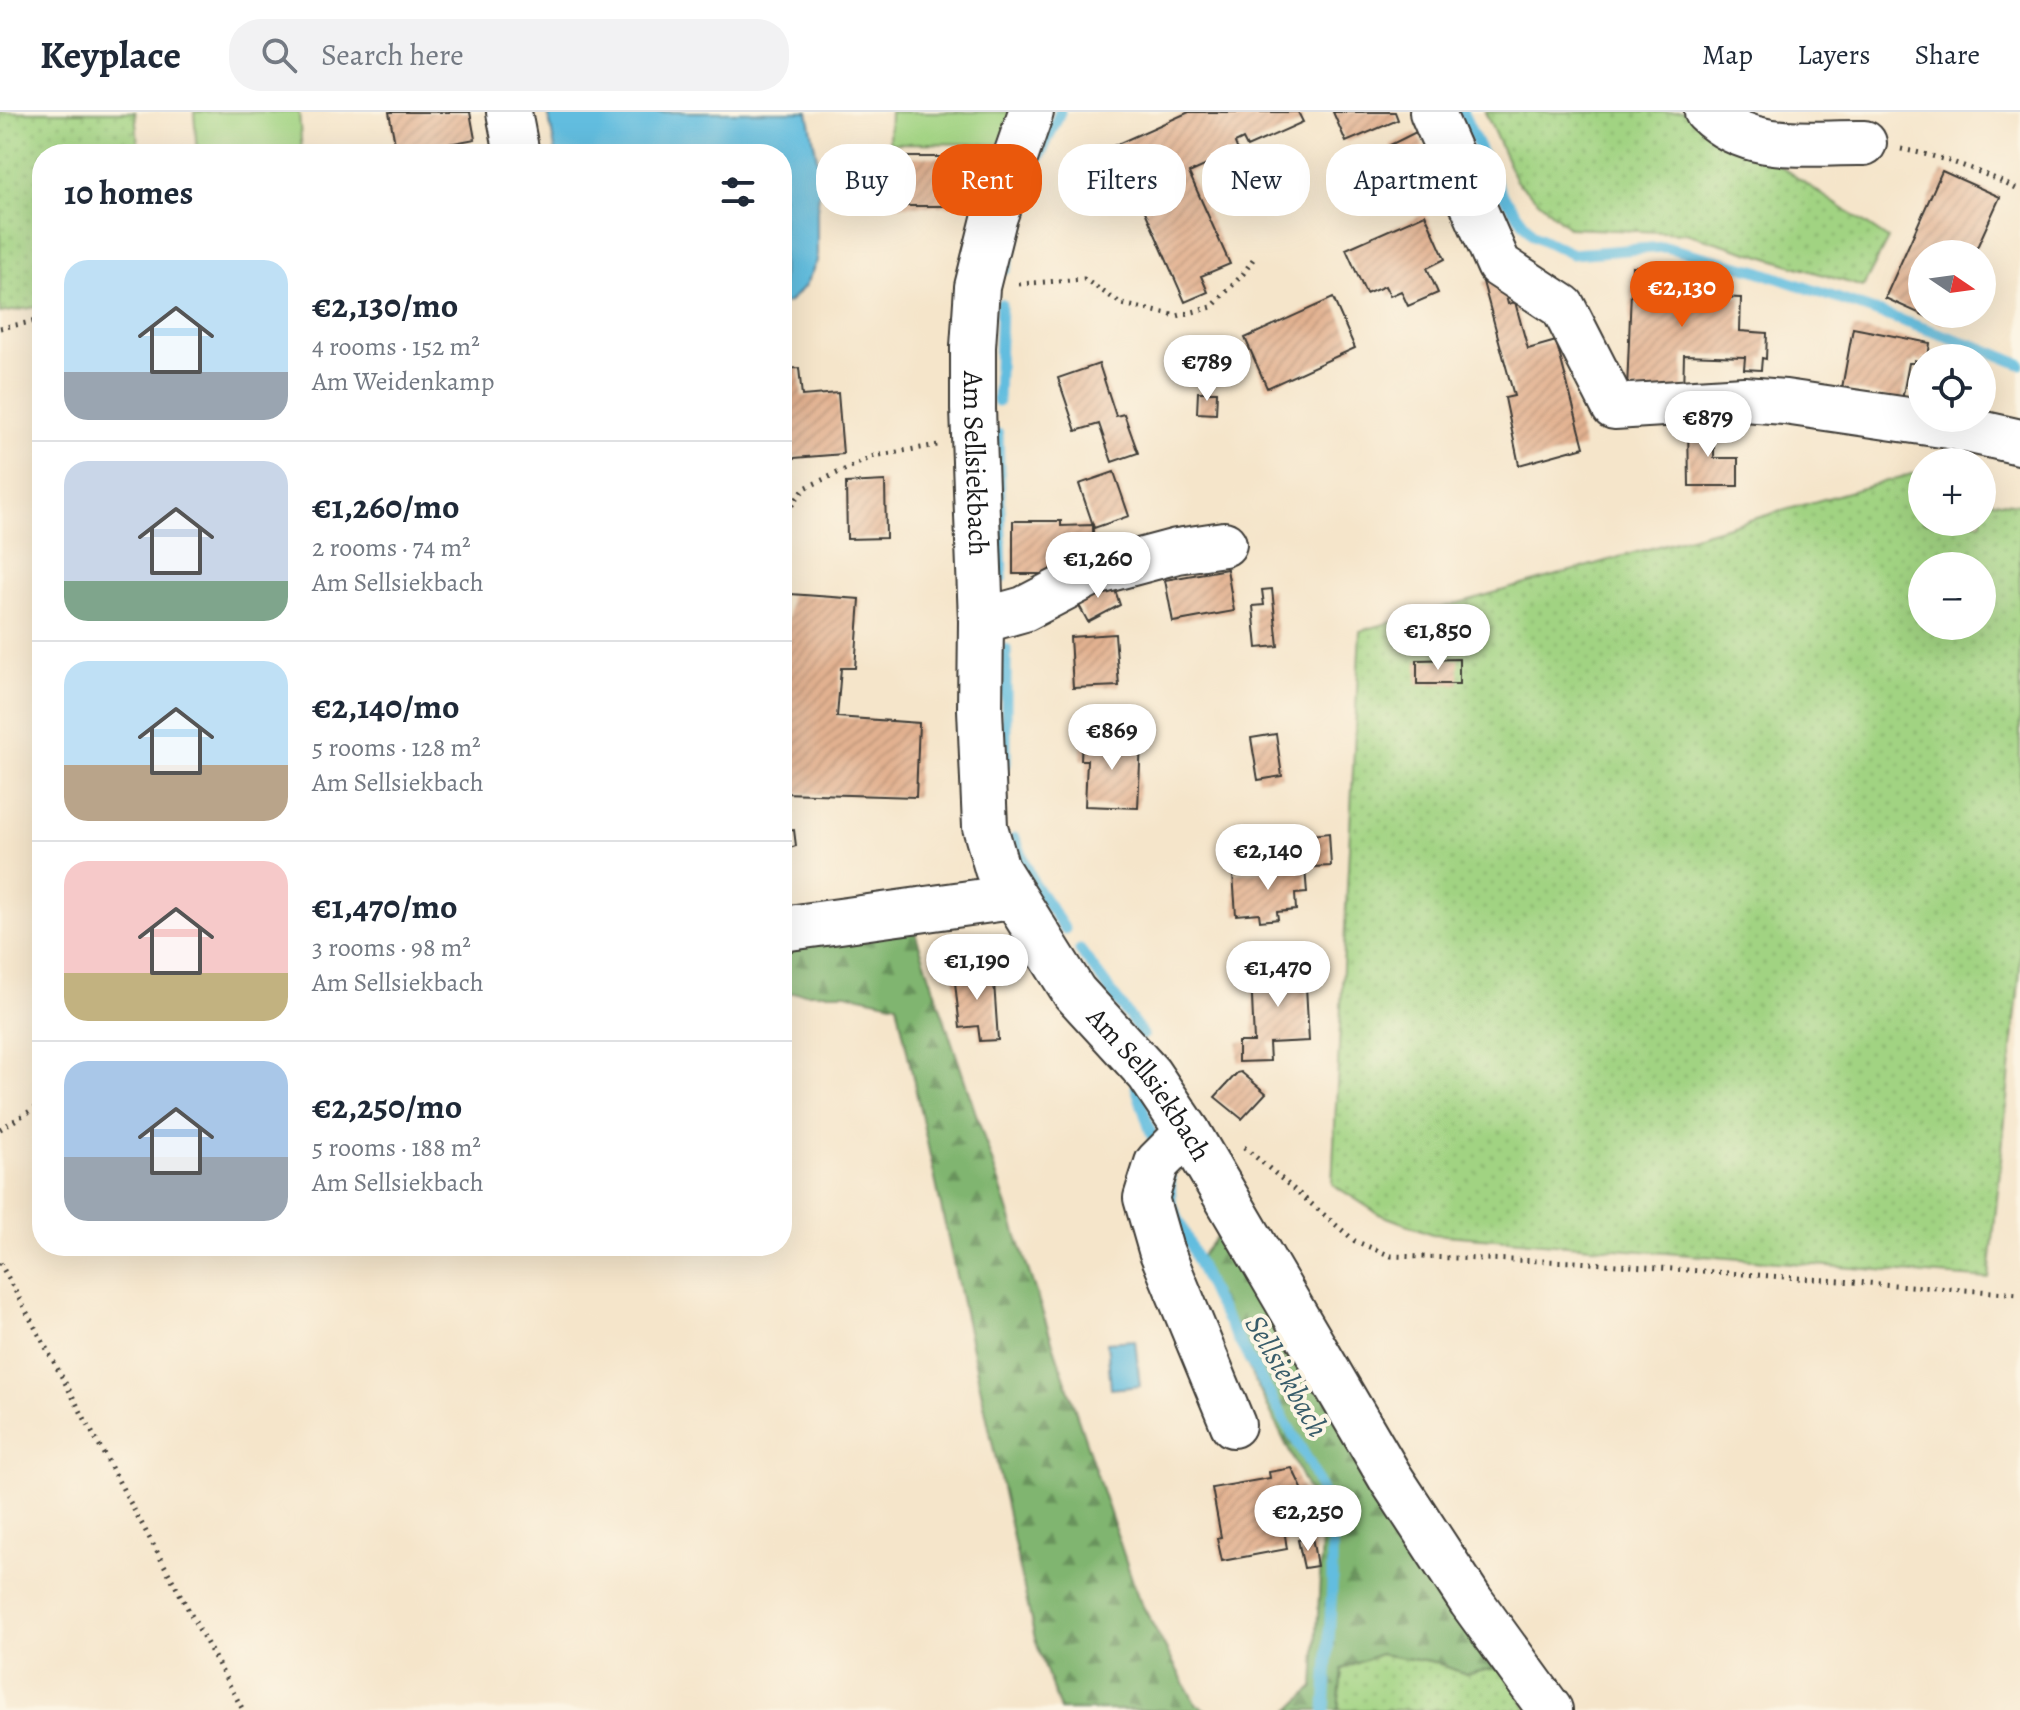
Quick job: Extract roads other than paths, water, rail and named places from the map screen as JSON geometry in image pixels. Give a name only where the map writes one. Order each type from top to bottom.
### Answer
[{"type":"street","points":[[509,112],[515,144]]},
{"type":"street","name":"Am Sellsiekbach","points":[[1031,112],[994,219],[977,287],[973,347],[985,827],[997,869],[1074,992],[1149,1074],[1188,1132],[1390,1477],[1471,1601],[1550,1710]]},
{"type":"street","points":[[1432,112],[1499,265],[1563,307],[1614,407],[1758,400],[1785,402],[1949,426],[2020,442]]},
{"type":"street","points":[[1707,112],[1723,127],[1760,142],[1864,143]]},
{"type":"street","points":[[981,621],[1024,609],[1091,574],[1177,551],[1224,544]]},
{"type":"street","points":[[792,928],[1013,897]]},
{"type":"street","points":[[1188,1132],[1157,1163],[1146,1198],[1161,1250],[1233,1425]]},
{"type":"water","points":[[548,112],[808,112],[816,153],[817,261],[805,286],[792,299],[792,144],[554,144]]},
{"type":"water","points":[[1135,1340],[1140,1386],[1111,1389],[1107,1342]]},
{"type":"waterway","name":"Sellsiekbach","points":[[1006,269],[1036,165],[1060,112]]},
{"type":"waterway","points":[[1462,112],[1501,193],[1533,235],[1572,254],[1665,247],[1755,270],[2020,364]]},
{"type":"waterway","name":"Sellsiekbach","points":[[998,401],[1001,304]]},
{"type":"waterway","name":"Sellsiekbach","points":[[998,434],[1002,578]]},
{"type":"waterway","name":"Sellsiekbach","points":[[1006,649],[1006,763]]},
{"type":"waterway","name":"Sellsiekbach","points":[[1015,838],[1034,884],[1065,929]]},
{"type":"waterway","name":"Sellsiekbach","points":[[1080,950],[1143,1035]]},
{"type":"waterway","name":"Sellsiekbach","points":[[1136,1087],[1152,1136]]},
{"type":"waterway","name":"Sellsiekbach","points":[[1170,1178],[1171,1203],[1214,1298],[1310,1464],[1332,1518],[1332,1587],[1325,1710]]}]
